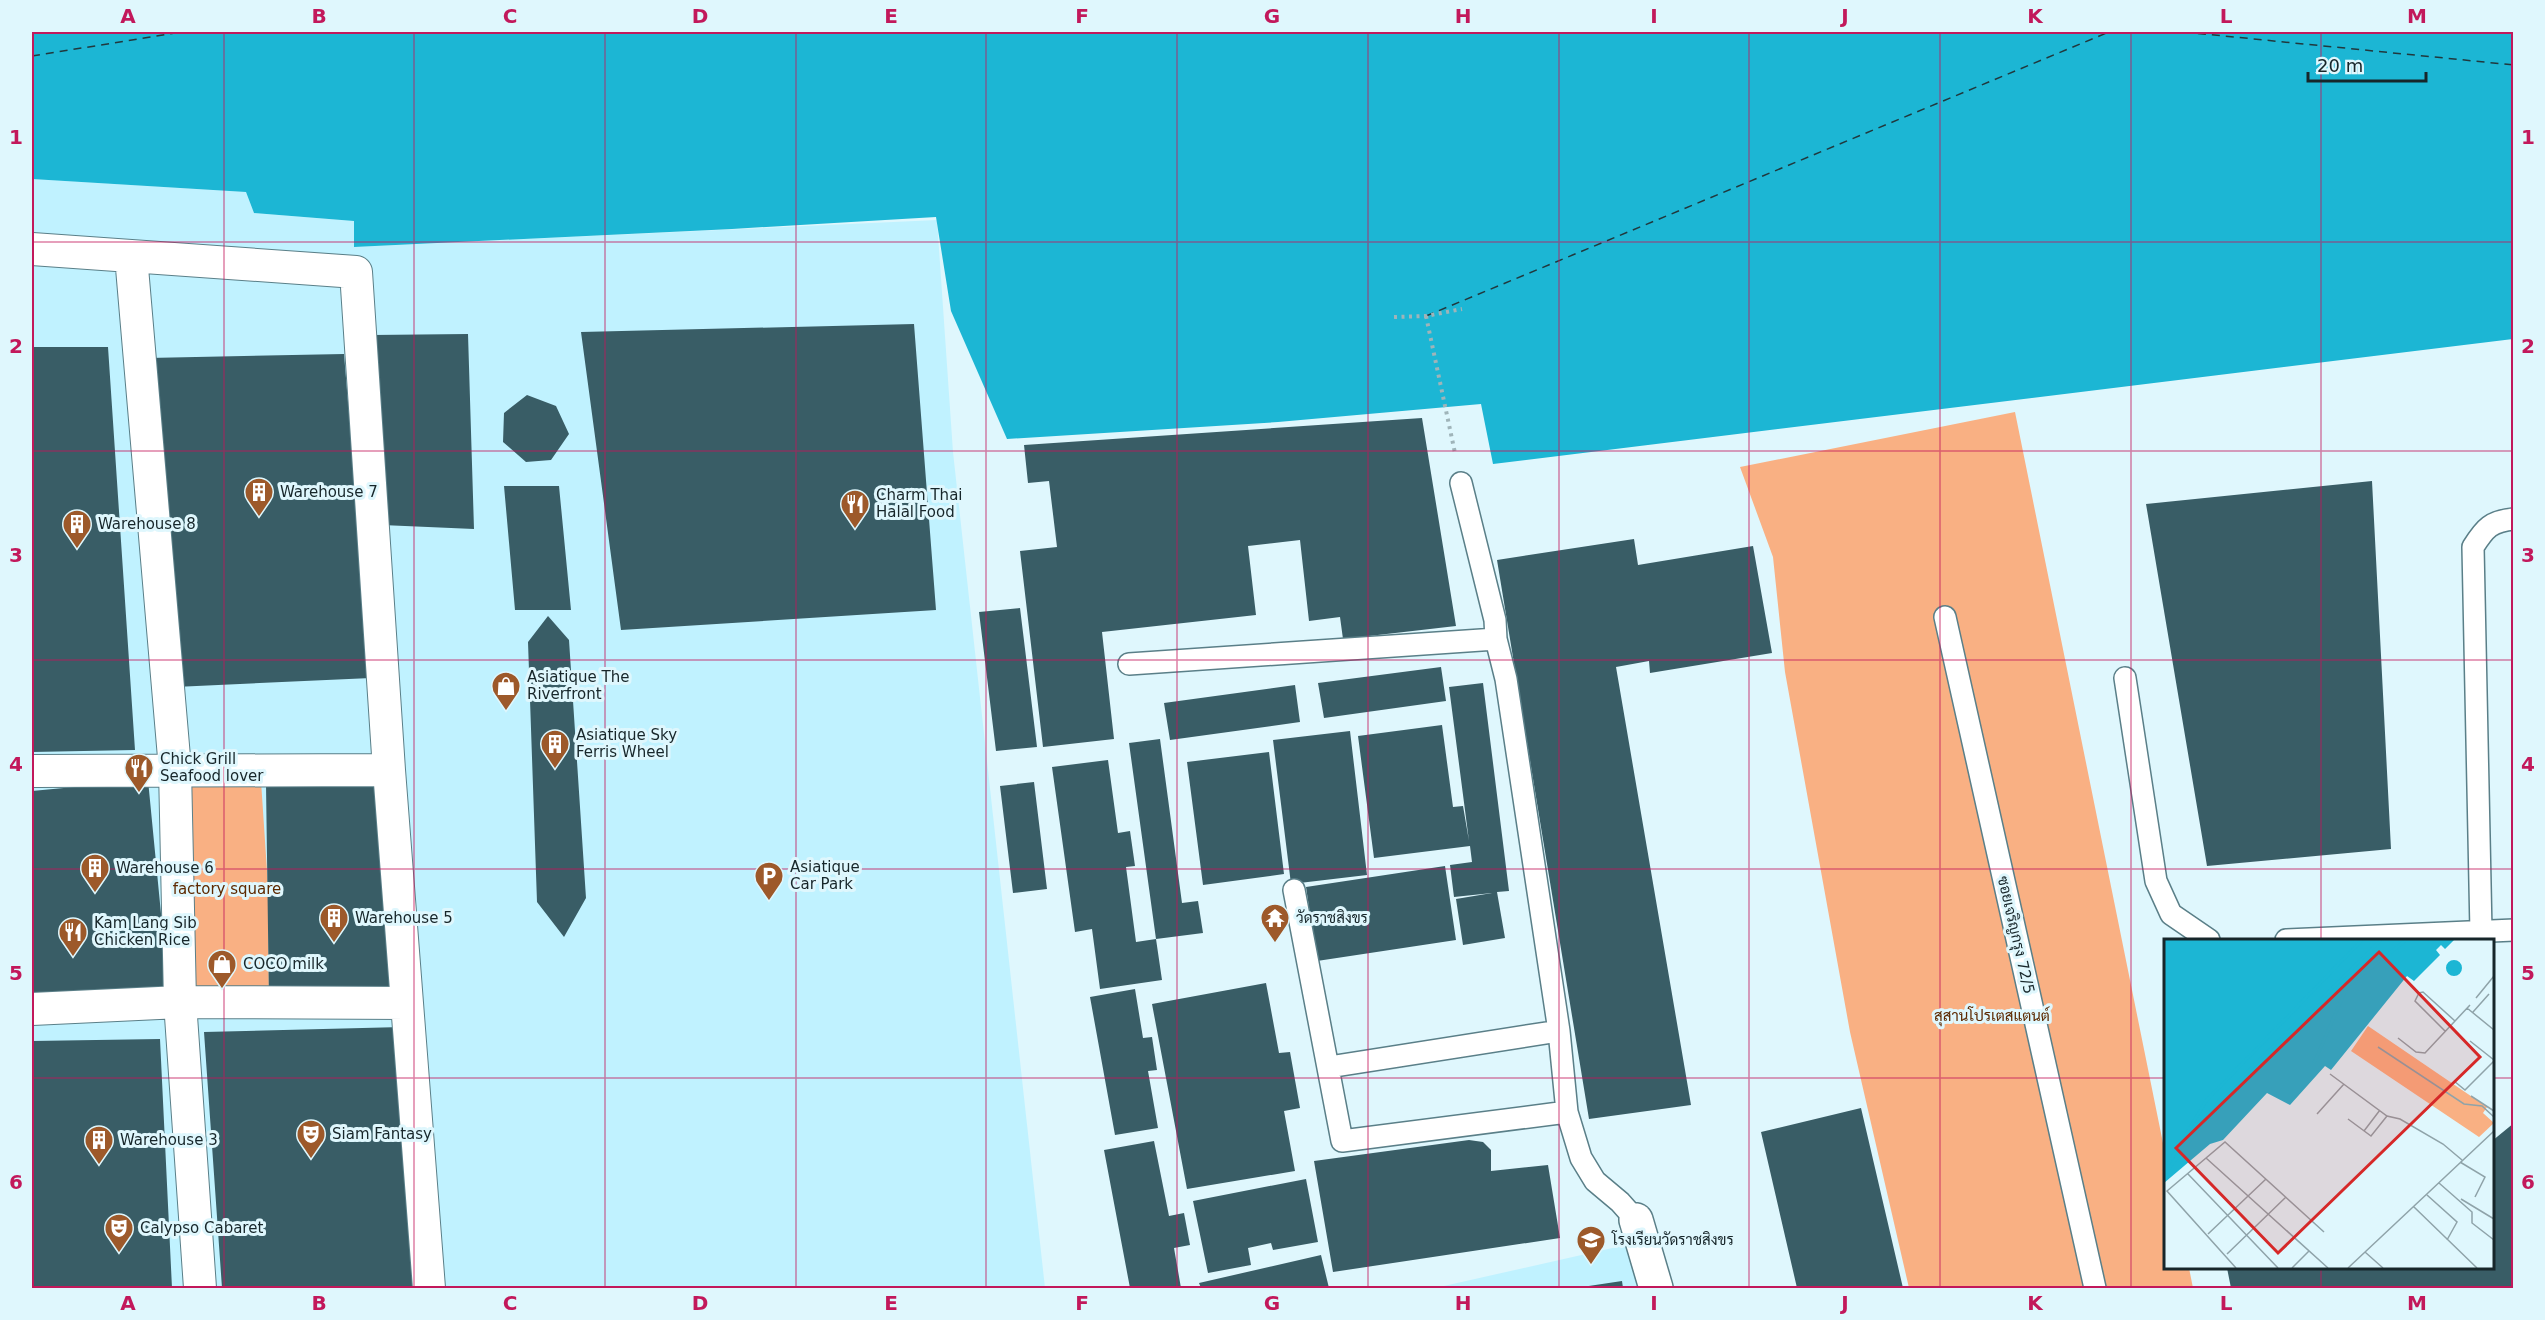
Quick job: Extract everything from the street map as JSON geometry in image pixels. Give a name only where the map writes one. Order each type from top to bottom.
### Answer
[{"type":"street","points":[[32,249],[356,272],[389,770],[429,1288]]},
{"type":"street","points":[[131,256],[175,769],[180,1002],[200,1288]]},
{"type":"street","points":[[32,771],[389,770]]},
{"type":"street","points":[[32,1008],[180,1002],[407,1003]]},
{"type":"street","points":[[1636,1220],[1656,1288]]},
{"type":"lane","points":[[1461,483],[1495,620],[1496,639],[1506,679],[1559,1031],[1568,1112],[1581,1158],[1595,1181],[1620,1202],[1636,1220]]},
{"type":"lane","points":[[2481,932],[2473,547],[2483,531],[2498,520],[2514,519]]},
{"type":"lane","name":"ซอยเจริญกรุง 72/5","points":[[1945,616],[2095,1288]]},
{"type":"lane","points":[[1129,664],[1496,639]]},
{"type":"lane","points":[[2125,678],[2157,881],[2171,914],[2208,939]]},
{"type":"lane","points":[[1294,890],[1342,1141],[1568,1112]]},
{"type":"lane","points":[[2310,939],[2514,930]]},
{"type":"lane","points":[[1329,1067],[1559,1031]]},
{"type":"path","points":[[1394,316],[1426,316],[1462,309]]},
{"type":"path","points":[[1426,316],[1461,483]]},
{"type":"shaded area","name":"Asiatique The Riverfront","points":[[32,179],[246,192],[254,213],[354,221],[354,247],[937,220],[953,452],[1045,1288],[32,1288]]},
{"type":"shaded area","name":"โรงเรียนวัดราชสิงขร","points":[[1639,1242],[1653,1288],[1435,1288]]},
{"type":"green space","name":"สุสานโปรเตสแตนต์","points":[[2015,412],[2164,1148],[2164,1269],[2189,1269],[2193,1288],[1909,1288],[1850,1032],[1785,672],[1773,557],[1740,467]]},
{"type":"green space","name":"factory square","points":[[182,779],[261,781],[268,886],[269,1002],[191,1003]]},
{"type":"water","points":[[32,32],[2513,32],[2513,339],[1493,464],[1481,404],[1278,422],[1007,439],[951,311],[936,217],[354,247],[354,221],[254,213],[246,192],[32,179]]},
{"type":"building","points":[[914,324],[936,610],[621,630],[581,332]]},
{"type":"building","points":[[468,334],[474,529],[382,525],[372,335]]},
{"type":"building","name":"Warehouse 8","points":[[32,347],[108,347],[135,750],[32,752]]},
{"type":"building","name":"Warehouse 7","points":[[344,354],[371,678],[175,687],[148,358]]},
{"type":"building","points":[[527,395],[556,406],[569,434],[551,460],[526,462],[503,442],[504,413]]},
{"type":"building","points":[[1422,418],[1456,626],[1343,639],[1340,617],[1309,621],[1300,540],[1248,546],[1256,615],[1102,632],[1114,739],[1043,747],[1020,551],[1057,547],[1049,481],[1028,483],[1024,445]]},
{"type":"building","points":[[2372,481],[2391,849],[2207,866],[2146,504]]},
{"type":"building","points":[[504,486],[559,486],[571,610],[515,610]]},
{"type":"building","points":[[1634,539],[1638,565],[1753,546],[1772,653],[1650,673],[1649,661],[1616,667],[1691,1105],[1589,1119],[1497,560]]},
{"type":"building","points":[[1020,608],[1037,747],[996,751],[979,612]]},
{"type":"building","name":"Asiatique Sky Ferris Wheel","points":[[548,616],[569,640],[586,898],[564,937],[537,902],[528,642]]},
{"type":"building","points":[[1441,667],[1446,701],[1324,718],[1318,683]]},
{"type":"building","points":[[1483,683],[1509,891],[1497,892],[1505,938],[1463,945],[1456,899],[1492,893],[1454,897],[1450,865],[1472,862],[1470,846],[1374,858],[1358,736],[1442,725],[1453,807],[1463,806],[1469,841],[1449,687]]},
{"type":"building","points":[[1295,685],[1300,722],[1170,740],[1164,703]]},
{"type":"building","points":[[1350,731],[1367,875],[1291,884],[1273,740]]},
{"type":"building","points":[[1160,739],[1182,903],[1198,901],[1203,933],[1156,939],[1129,743]]},
{"type":"building","points":[[1269,752],[1284,874],[1203,885],[1187,762]]},
{"type":"building","points":[[1108,760],[1118,833],[1130,831],[1135,866],[1126,867],[1136,942],[1156,939],[1162,980],[1100,989],[1092,929],[1075,932],[1052,767]]},
{"type":"building","name":"Warehouse 5","points":[[381,779],[407,1003],[269,1002],[266,784]]},
{"type":"building","name":"Warehouse 6","points":[[148,780],[169,996],[32,998],[32,791]]},
{"type":"building","points":[[1034,782],[1047,889],[1013,893],[1000,786]]},
{"type":"building","points":[[1445,866],[1456,940],[1317,961],[1306,887]]},
{"type":"building","points":[[1266,983],[1279,1053],[1290,1052],[1300,1108],[1284,1111],[1295,1171],[1187,1189],[1152,1004]]},
{"type":"building","points":[[1135,989],[1143,1038],[1152,1037],[1157,1070],[1148,1071],[1158,1128],[1115,1135],[1090,997]]},
{"type":"building","name":"Siam Fantasy","points":[[402,1027],[415,1288],[222,1288],[204,1032]]},
{"type":"building","name":"Warehouse 3","points":[[160,1039],[172,1288],[32,1288],[32,1041]]},
{"type":"building","points":[[1861,1108],[1903,1288],[1797,1288],[1761,1132]]},
{"type":"building","points":[[2514,1123],[2514,1288],[2231,1288],[2227,1269],[2494,1269],[2494,1139]]},
{"type":"building","points":[[1469,1140],[1483,1142],[1491,1150],[1491,1171],[1548,1165],[1560,1238],[1333,1272],[1314,1161]]},
{"type":"building","points":[[1154,1141],[1169,1216],[1184,1213],[1190,1245],[1174,1248],[1181,1288],[1130,1288],[1104,1150]]},
{"type":"building","points":[[1306,1179],[1318,1242],[1273,1250],[1271,1243],[1248,1248],[1251,1265],[1208,1273],[1193,1201]]},
{"type":"building","points":[[1321,1255],[1329,1288],[1201,1288],[1199,1283]]},
{"type":"building","points":[[1622,1281],[1623,1288],[1582,1288],[1582,1287]]},
{"type":"ferry route","points":[[32,56],[182,32]]},
{"type":"ferry route","points":[[1426,316],[2109,32]]},
{"type":"ferry route","points":[[2184,32],[2514,65]]},
{"type":"place","name":"Warehouse 7","points":[[259,518]]},
{"type":"place","name":"Charm Thai Halal Food","points":[[855,530]]},
{"type":"place","name":"Warehouse 8","points":[[77,550]]},
{"type":"place","name":"Asiatique The Riverfront","points":[[506,712]]},
{"type":"place","name":"Asiatique Sky Ferris Wheel","points":[[555,770]]},
{"type":"place","name":"Chick Grill Seafood lover","points":[[139,794]]},
{"type":"place","name":"Warehouse 6","points":[[95,894]]},
{"type":"place","name":"Asiatique Car Park","points":[[769,902]]},
{"type":"place","name":"Warehouse 5","points":[[334,944]]},
{"type":"place","name":"วัดราชสิงขร","points":[[1275,944]]},
{"type":"place","name":"Kam Lang Sib Chicken Rice","points":[[73,958]]},
{"type":"place","name":"COCO milk","points":[[222,990]]},
{"type":"place","name":"Siam Fantasy","points":[[311,1160]]},
{"type":"place","name":"Warehouse 3","points":[[99,1166]]},
{"type":"place","name":"Calypso Cabaret","points":[[119,1254]]},
{"type":"place","name":"โรงเรียนวัดราชสิงขร","points":[[1591,1266]]}]
